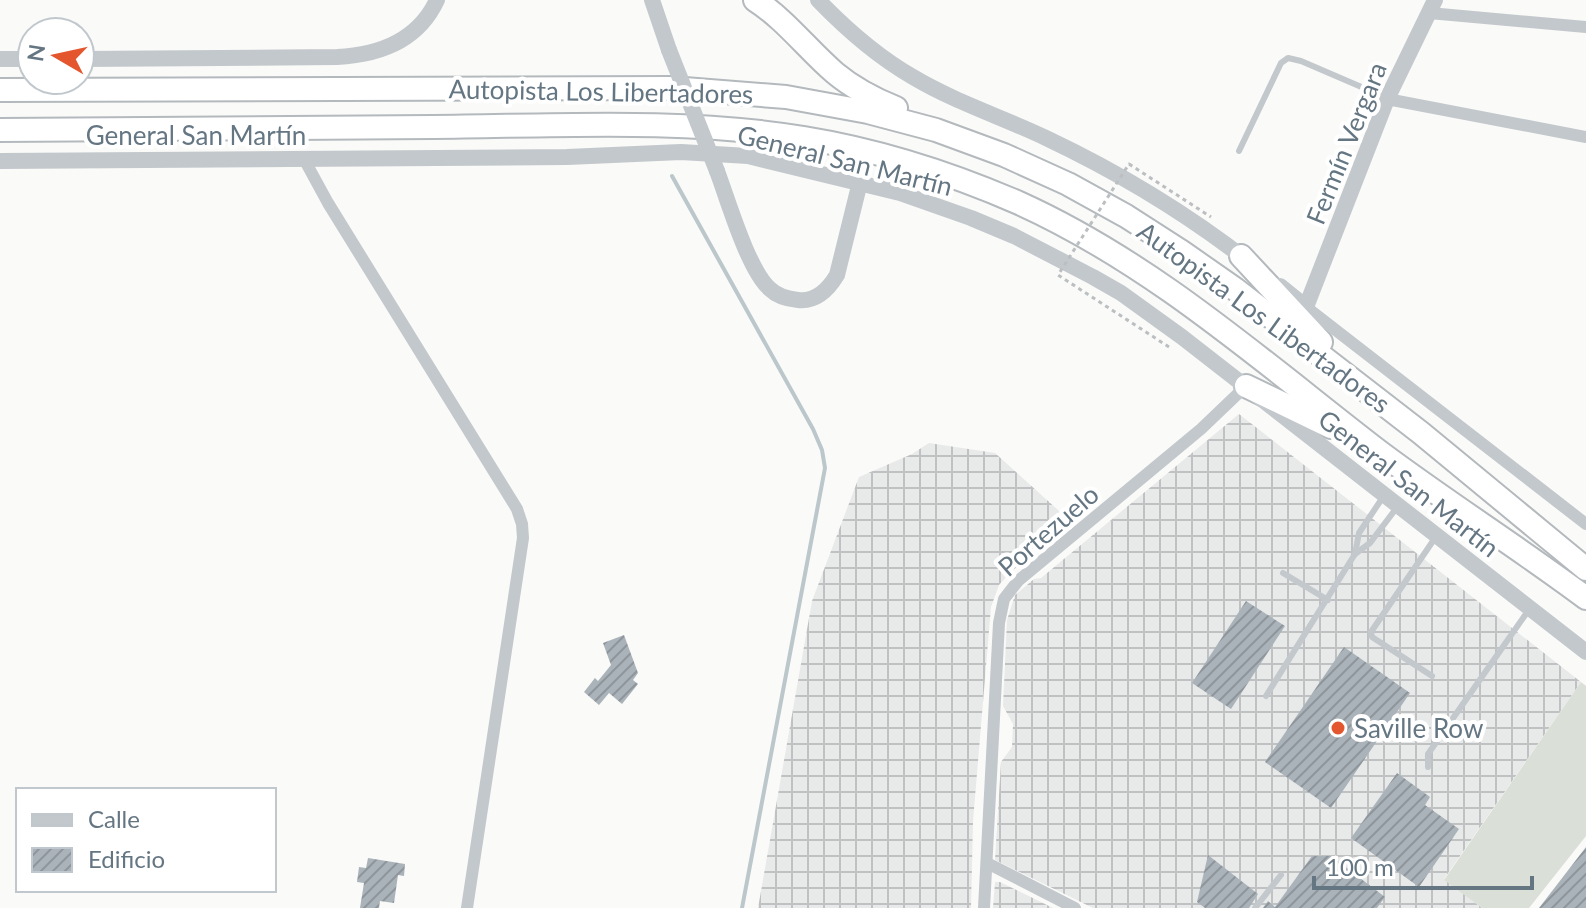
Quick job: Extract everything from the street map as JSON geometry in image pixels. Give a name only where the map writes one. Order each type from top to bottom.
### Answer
[{"type":"highway","points":[[755,0],[790,27],[821,60],[851,85],[880,102],[970,141]]},
{"type":"highway","name":"Autopista Los Libertadores","points":[[0,90],[507,86],[706,89],[827,103],[902,120],[970,141],[1038,169],[1126,216],[1215,275],[1362,387],[1586,569]]},
{"type":"highway","name":"Autopista Los Libertadores","points":[[0,130],[658,126],[770,134],[867,151],[983,189],[1092,241],[1195,308],[1385,456],[1521,549],[1586,598]]},
{"type":"highway","points":[[1241,256],[1362,387]]},
{"type":"highway","points":[[1246,386],[1284,402],[1385,456]]},
{"type":"street","points":[[96,59],[361,55],[388,48],[406,38],[422,24],[437,0]]},
{"type":"street","points":[[643,0],[662,31]]},
{"type":"street","points":[[652,0],[757,272],[775,293],[796,300],[817,297],[829,287],[837,275],[860,182]]},
{"type":"street","points":[[818,0],[867,45],[913,77],[1103,167],[1193,222],[1586,524]]},
{"type":"street","points":[[1432,6],[1586,27]]},
{"type":"street","name":"Fermín Vergara","points":[[1306,307],[1387,99],[1432,6]]},
{"type":"street","points":[[1387,99],[1586,137]]},
{"type":"street","name":"General San Martín","points":[[0,161],[567,157],[704,152],[759,158],[900,193],[971,218],[1057,257],[1140,306],[1586,652]]},
{"type":"street","points":[[304,159],[517,509],[522,524],[523,538],[467,908]]},
{"type":"street","name":"Portezuelo","points":[[984,908],[999,623],[1004,599],[1018,581],[1201,429],[1246,386]]},
{"type":"street","points":[[987,863],[1075,908]]},
{"type":"lane","points":[[1239,151],[1281,63],[1288,58],[1387,99]]},
{"type":"lane","points":[[1266,696],[1328,600],[1355,554],[1359,533],[1385,494]]},
{"type":"lane","points":[[1355,554],[1370,543],[1399,505]]},
{"type":"lane","points":[[1432,676],[1372,637],[1371,632],[1437,535]]},
{"type":"lane","points":[[1283,573],[1328,600]]},
{"type":"lane","points":[[1428,767],[1428,754],[1530,608]]},
{"type":"lane","points":[[1255,908],[1281,875]]},
{"type":"path","points":[[1169,347],[1058,275],[1129,164],[1211,217]]},
{"type":"shaded area","points":[[1239,414],[1581,682],[1444,879],[1482,908],[1093,908],[995,860],[1001,762],[1012,747],[1013,724],[1003,706],[1007,620],[1015,595],[1034,579],[1041,578]]},
{"type":"shaded area","points":[[929,443],[995,453],[1069,520],[999,585],[991,607],[973,821],[971,908],[758,908],[812,601],[859,477],[912,454]]},
{"type":"shaded area","points":[[1581,682],[1586,686],[1586,836],[1529,908],[1482,908],[1444,880]]},
{"type":"shaded area","points":[[995,882],[1000,882],[1053,908],[993,908]]},
{"type":"building","points":[[1246,601],[1285,626],[1231,709],[1192,683]]},
{"type":"building","points":[[624,635],[638,673],[633,680],[638,684],[622,704],[609,693],[599,705],[584,692],[611,665],[603,643]]},
{"type":"building","name":"Saville Row","points":[[1344,647],[1410,693],[1331,808],[1265,762]]},
{"type":"building","points":[[1397,773],[1430,797],[1425,805],[1459,829],[1419,887],[1351,838]]},
{"type":"building","points":[[1586,847],[1586,908],[1539,908]]},
{"type":"building","points":[[1208,855],[1258,894],[1249,908],[1205,908],[1197,902]]},
{"type":"building","points":[[1312,856],[1331,856],[1385,897],[1377,908],[1263,908],[1268,901],[1275,907]]},
{"type":"building","points":[[368,858],[405,864],[404,876],[398,875],[394,903],[380,901],[379,908],[360,908],[364,883],[357,882],[359,867],[366,868]]},
{"type":"waterway","points":[[672,176],[813,429],[822,450],[825,468],[742,908]]},
{"type":"place","name":"Saville Row","points":[[1338,728]]}]
